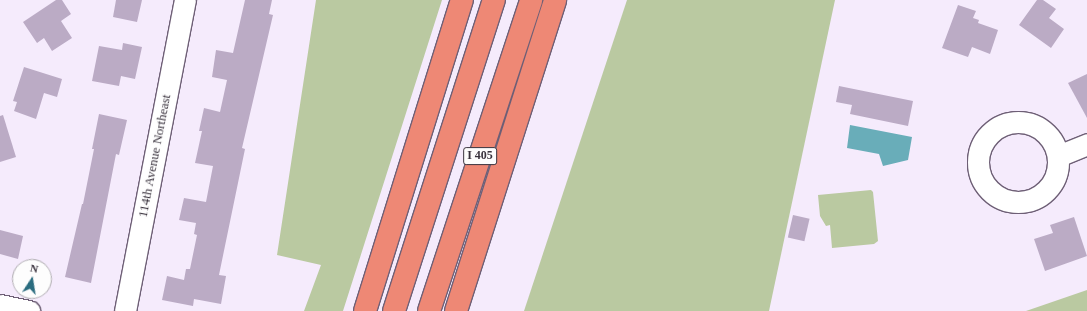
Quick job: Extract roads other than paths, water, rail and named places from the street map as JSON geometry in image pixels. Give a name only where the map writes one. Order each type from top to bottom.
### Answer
[{"type":"highway","points":[[365,311],[462,0]]},
{"type":"highway","name":"I 405","points":[[394,311],[494,0]]},
{"type":"highway","name":"I 405","points":[[429,311],[531,0]]},
{"type":"highway","name":"I 405","points":[[456,311],[555,0]]},
{"type":"street","name":"114th Avenue Northeast","points":[[125,311],[185,0]]},
{"type":"street","points":[[1058,156],[1087,144]]},
{"type":"street","points":[[0,305],[29,311]]},
{"type":"water","points":[[850,125],[912,137],[908,160],[883,166],[879,154],[847,148]]}]
